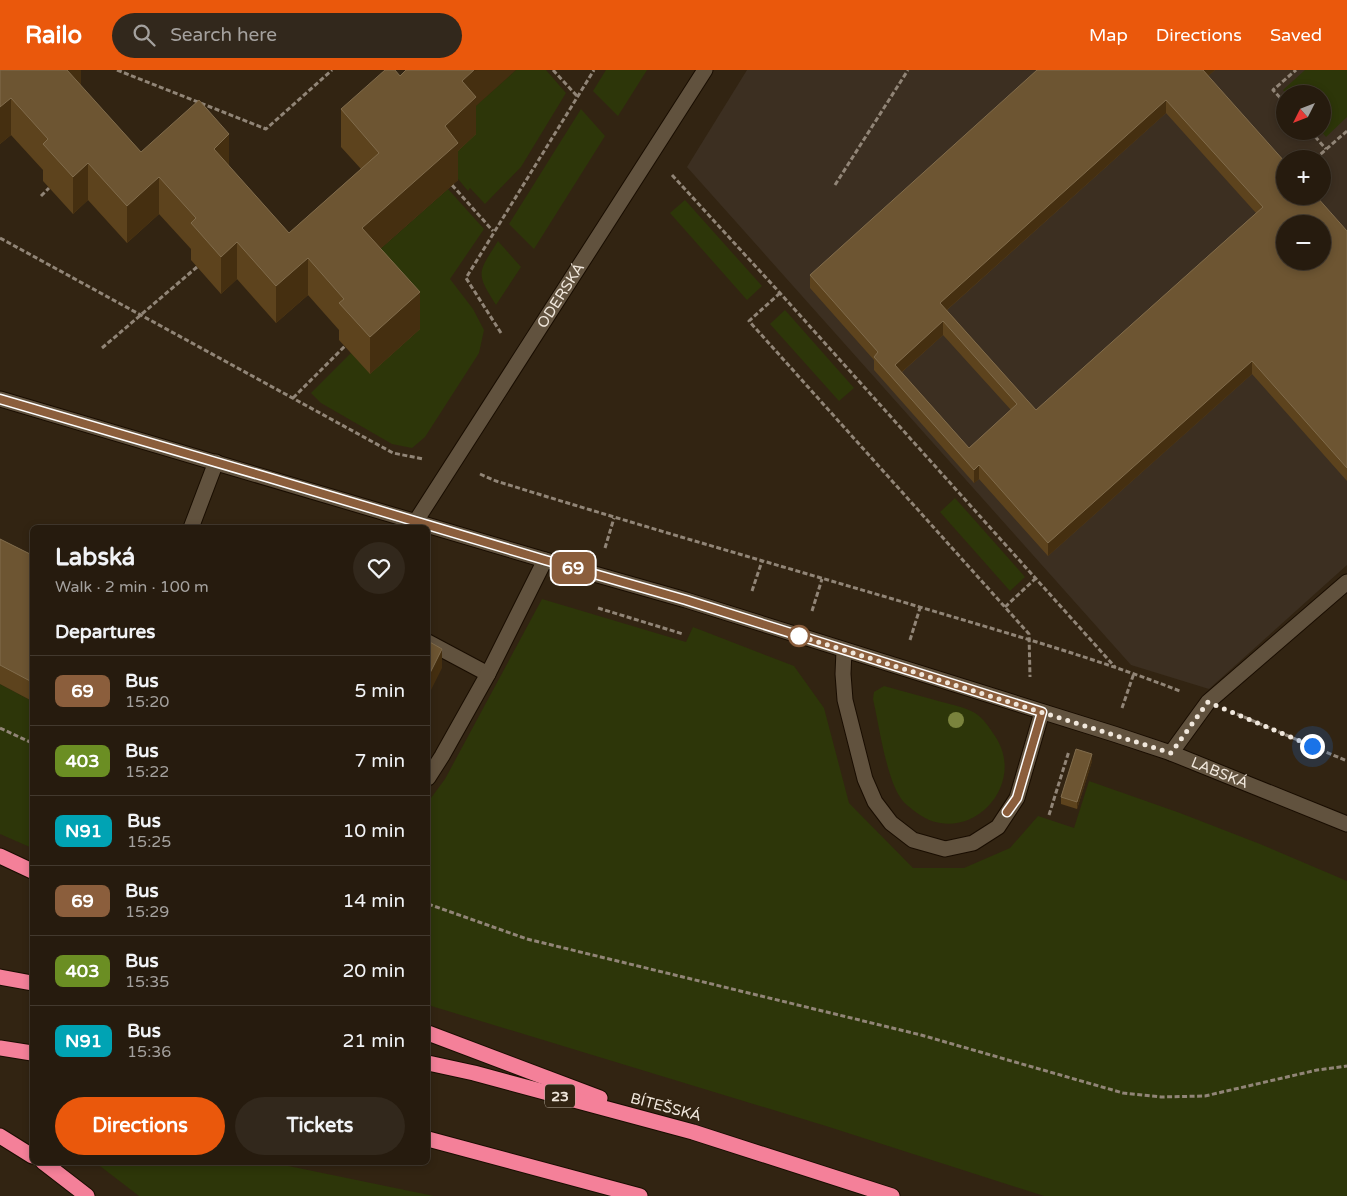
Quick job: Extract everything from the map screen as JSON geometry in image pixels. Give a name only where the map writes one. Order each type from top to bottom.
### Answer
[{"type":"highway","points":[[0,856],[30,870]]},
{"type":"highway","points":[[0,978],[30,983]]},
{"type":"highway","points":[[430,1034],[500,1062],[692,1132]]},
{"type":"highway","points":[[0,1048],[30,1053]]},
{"type":"highway","name":"BÍTEŠSKÁ","points":[[430,1063],[474,1073],[692,1132],[892,1196]]},
{"type":"highway","points":[[0,1136],[30,1155]]},
{"type":"highway","points":[[430,1140],[640,1196]]},
{"type":"highway","points":[[47,1165],[87,1196]]},
{"type":"street","name":"ODERSKÁ","points":[[416,522],[705,70]]},
{"type":"street","name":"LABSKÁ","points":[[0,400],[426,525]]},
{"type":"street","points":[[198,525],[216,462]]},
{"type":"street","name":"LABSKÁ","points":[[430,526],[686,600],[1171,753],[1347,824]]},
{"type":"street","points":[[430,775],[488,674],[545,560]]},
{"type":"street","points":[[1171,753],[1208,702],[1347,582]]},
{"type":"street","points":[[430,643],[488,674]]},
{"type":"street","points":[[844,650],[844,700],[865,779],[875,802],[891,823],[914,840],[945,849],[972,843],[998,826],[1017,798],[1036,710]]},
{"type":"path","points":[[117,70],[266,129],[332,70]]},
{"type":"path","points":[[553,70],[577,96]]},
{"type":"path","points":[[501,333],[466,278],[594,70]]},
{"type":"path","points":[[835,185],[908,70]]},
{"type":"path","points":[[1279,85],[1296,70]]},
{"type":"path","points":[[1318,140],[1326,149],[1347,131]]},
{"type":"path","points":[[668,171],[780,293],[1115,667]]},
{"type":"path","points":[[452,185],[493,232]]},
{"type":"path","points":[[41,196],[49,188]]},
{"type":"path","points":[[0,238],[393,453],[431,460]]},
{"type":"path","points":[[102,348],[197,267]]},
{"type":"path","points":[[780,293],[749,321],[1029,634],[1036,710]]},
{"type":"path","points":[[293,398],[345,346]]},
{"type":"path","points":[[474,473],[614,518],[1030,640],[1134,673],[1347,761]]},
{"type":"path","points":[[603,555],[614,518]]},
{"type":"path","points":[[1005,607],[1036,578]]},
{"type":"path","points":[[812,612],[822,579]]},
{"type":"path","points":[[909,641],[920,608]]},
{"type":"path","points":[[605,610],[683,634]]},
{"type":"path","points":[[1120,714],[1134,673]]},
{"type":"path","points":[[0,728],[30,742]]},
{"type":"path","points":[[1049,815],[1070,748]]},
{"type":"path","points":[[430,905],[527,939],[921,1035],[1122,1093],[1161,1097],[1205,1096],[1317,1070],[1347,1066]]},
{"type":"shaded area","points":[[747,70],[1347,70],[1347,565],[1209,689],[1131,665],[687,167]]},
{"type":"green space","points":[[516,70],[546,70],[566,93],[521,167],[485,204],[470,188],[468,191],[445,163],[462,118]]},
{"type":"green space","points":[[606,70],[647,70],[618,116],[593,91]]},
{"type":"green space","points":[[1305,70],[1347,70],[1347,117],[1331,132],[1331,85],[1288,85]]},
{"type":"green space","points":[[581,109],[605,136],[534,249],[509,224]]},
{"type":"green space","points":[[448,189],[484,229],[450,279],[473,309],[484,330],[479,353],[425,437],[412,448],[392,444],[321,403],[311,393],[351,353],[377,252]]},
{"type":"green space","points":[[685,200],[762,286],[747,300],[670,213]]},
{"type":"green space","points":[[498,241],[521,267],[496,305],[485,286],[482,273],[486,260]]},
{"type":"green space","points":[[785,310],[854,388],[839,401],[770,324]]},
{"type":"green space","points":[[955,498],[1025,577],[1010,591],[940,512]]},
{"type":"green space","points":[[542,599],[686,642],[693,627],[794,666],[824,708],[849,803],[913,868],[964,868],[1010,848],[1038,816],[1074,828],[1089,781],[1260,844],[1347,881],[1347,1196],[1044,1196],[826,1126],[430,1006],[430,799],[445,779]]},
{"type":"green space","points":[[0,684],[30,700],[30,847],[0,834]]},
{"type":"green space","points":[[884,686],[963,708],[981,717],[995,736],[1003,755],[1004,775],[998,792],[987,807],[972,818],[955,823],[936,822],[917,813],[904,802],[895,788],[887,764],[873,699],[874,692]]},
{"type":"green space","points":[[99,1165],[284,1165],[434,1196],[139,1196]]},
{"type":"building","points":[[0,70],[67,70],[141,152],[199,100],[229,134],[214,149],[289,233],[379,153],[341,109],[385,70],[395,70],[400,76],[406,70],[474,70],[462,81],[476,97],[445,126],[458,143],[362,228],[420,292],[370,337],[339,303],[344,299],[308,258],[276,286],[237,242],[221,257],[191,223],[196,218],[159,177],[127,206],[88,163],[73,177],[43,144],[48,139],[11,98],[0,107]]},
{"type":"building","points":[[1037,70],[1203,70],[1276,152],[1276,205],[1324,205],[1347,231],[1347,468],[1252,361],[1048,543],[979,465],[974,470],[874,357],[878,352],[810,275]],"holes":[[[1166,100],[1263,207],[1036,410],[940,303]],[[943,321],[1017,404],[969,448],[895,365]]]},
{"type":"building","points":[[0,539],[30,554],[30,681],[0,665]]},
{"type":"building","points":[[430,642],[442,649],[430,673]]},
{"type":"building","points":[[1076,749],[1092,754],[1077,802],[1061,797]]},
{"type":"bus line","name":"69","points":[[0,399],[428,525]]},
{"type":"bus line","name":"69","points":[[430,526],[686,600],[1042,712],[1017,798],[1007,812]]},
{"type":"route","points":[[799,636],[796,635],[1171,753],[1208,702],[1312,746]]}]
